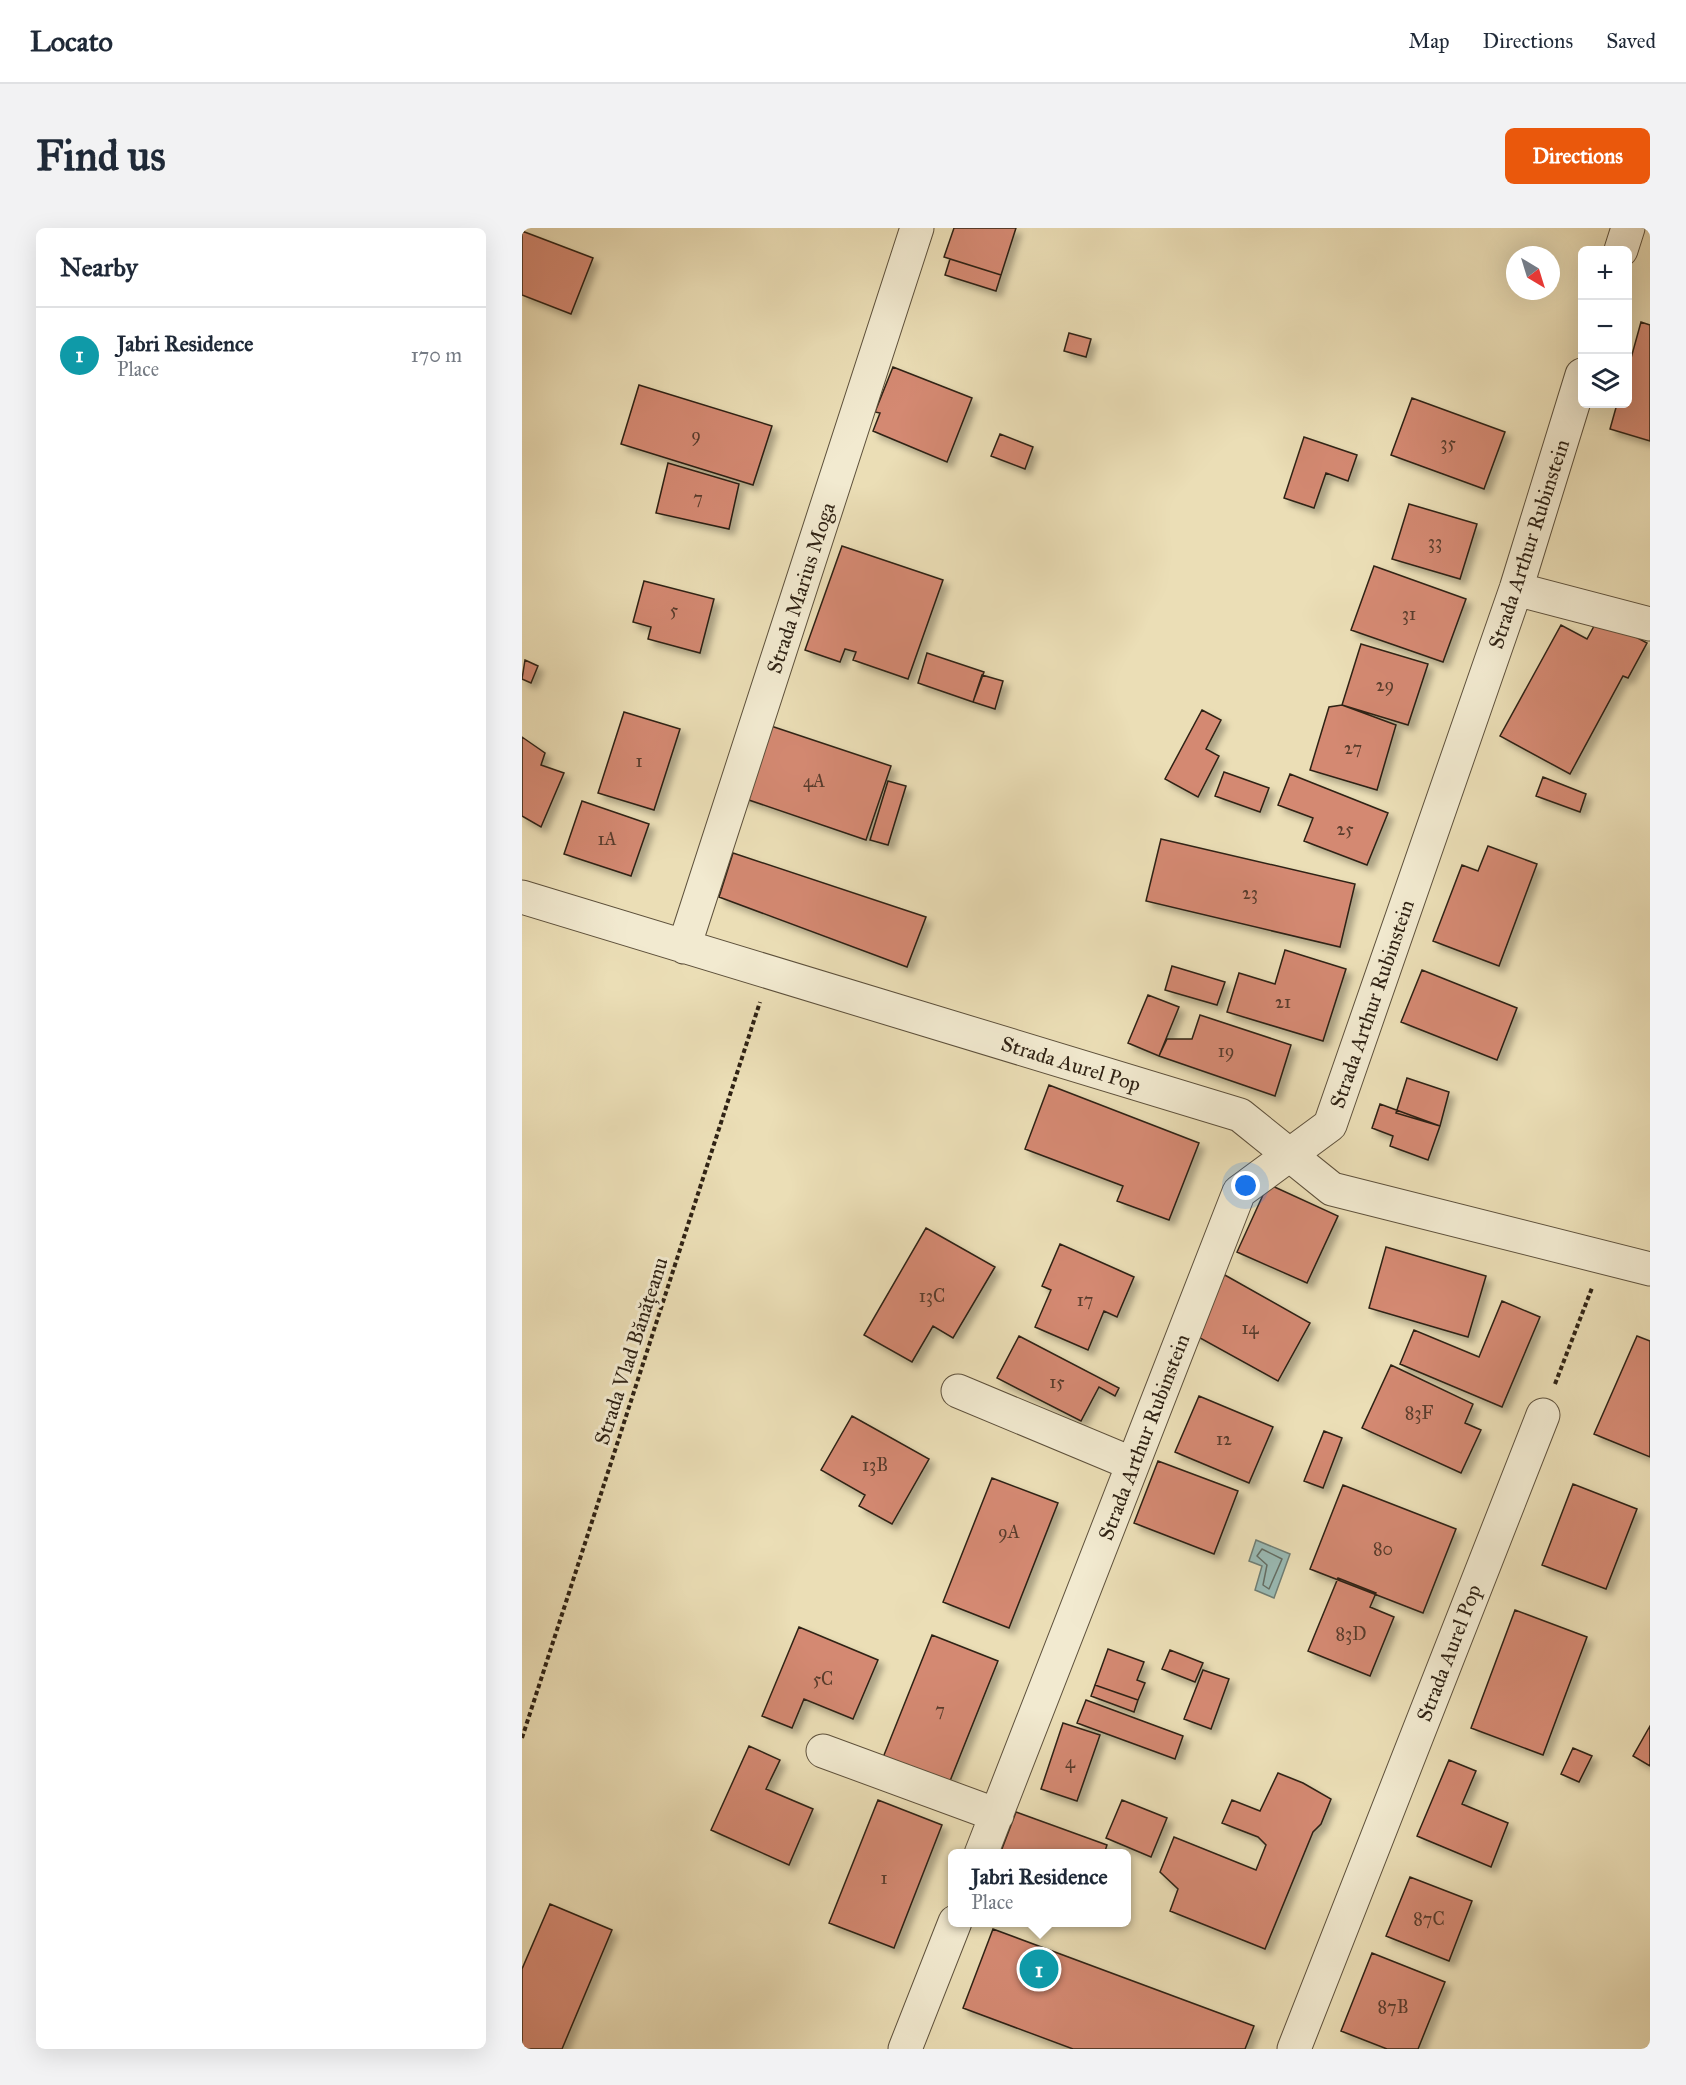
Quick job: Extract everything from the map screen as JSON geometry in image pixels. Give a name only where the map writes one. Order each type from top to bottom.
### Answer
[{"type":"street","name":"Strada Marius Moga","points":[[684,947],[917,228]]},
{"type":"street","points":[[1622,246],[1628,228]]},
{"type":"street","name":"Strada Arthur Rubinstein","points":[[983,1849],[1239,1192],[1330,1125],[1516,589],[1578,388]]},
{"type":"street","points":[[1516,589],[1650,624]]},
{"type":"street","name":"Strada Aurel Pop","points":[[522,897],[1240,1115],[1332,1189],[1650,1269]]},
{"type":"street","points":[[958,1391],[1133,1464]]},
{"type":"street","name":"Strada Aurel Pop","points":[[1294,2049],[1543,1414]]},
{"type":"street","points":[[823,1751],[997,1815]]},
{"type":"street","points":[[905,2049],[953,1927]]},
{"type":"path","name":"Strada Vlad Bănățeanu","points":[[522,1738],[769,973]]},
{"type":"path","points":[[1543,1414],[1604,1256]]},
{"type":"water","points":[[1256,1540],[1290,1554],[1274,1598],[1255,1590],[1262,1566],[1249,1561]]},
{"type":"building","points":[[954,228],[1016,228],[1001,275],[944,257]]},
{"type":"building","points":[[522,231],[593,258],[571,314],[522,295]]},
{"type":"building","points":[[950,259],[1001,275],[996,291],[945,275]]},
{"type":"building","points":[[1641,322],[1650,325],[1650,441],[1610,429],[1616,408],[1632,408],[1632,355]]},
{"type":"building","points":[[1069,333],[1091,339],[1086,357],[1064,351]]},
{"type":"building","points":[[893,367],[972,398],[947,462],[873,431],[880,413],[875,412]]},
{"type":"building","points":[[639,385],[772,426],[753,485],[621,444]]},
{"type":"building","points":[[1412,398],[1505,432],[1484,489],[1391,455]]},
{"type":"building","points":[[1000,434],[1033,447],[1025,469],[991,456]]},
{"type":"building","points":[[1304,437],[1357,455],[1348,481],[1326,473],[1314,508],[1284,498]]},
{"type":"building","points":[[668,463],[739,484],[729,529],[656,513]]},
{"type":"building","points":[[1409,504],[1477,524],[1460,579],[1392,559]]},
{"type":"building","points":[[842,546],[943,580],[908,679],[853,660],[856,652],[845,649],[840,662],[805,650]]},
{"type":"building","points":[[1374,566],[1466,599],[1443,662],[1351,630]]},
{"type":"building","points":[[644,581],[714,599],[700,653],[648,639],[651,627],[633,622]]},
{"type":"building","points":[[1599,617],[1647,643],[1628,678],[1623,676],[1570,774],[1500,736],[1561,625],[1587,639]]},
{"type":"building","points":[[1361,644],[1428,664],[1408,725],[1342,705]]},
{"type":"building","points":[[927,653],[984,672],[973,702],[918,683]]},
{"type":"building","points":[[525,660],[538,666],[531,683],[522,679]]},
{"type":"building","points":[[982,675],[1003,681],[995,709],[973,702]]},
{"type":"building","points":[[1342,705],[1396,725],[1377,790],[1310,770],[1329,707]]},
{"type":"building","points":[[1202,710],[1221,720],[1206,749],[1219,756],[1198,797],[1165,779]]},
{"type":"building","points":[[624,712],[680,729],[654,810],[598,793]]},
{"type":"building","points":[[762,723],[891,766],[866,840],[737,796]]},
{"type":"building","points":[[522,737],[545,753],[541,765],[564,773],[541,827],[522,816]]},
{"type":"building","points":[[1224,772],[1269,788],[1260,812],[1215,796]]},
{"type":"building","points":[[1290,774],[1388,813],[1367,865],[1304,841],[1313,818],[1278,805]]},
{"type":"building","points":[[1543,777],[1586,794],[1580,812],[1536,796]]},
{"type":"building","points":[[888,781],[906,786],[888,845],[870,840]]},
{"type":"building","points":[[582,801],[649,824],[631,876],[564,854]]},
{"type":"building","points":[[1161,839],[1355,884],[1340,947],[1146,901]]},
{"type":"building","points":[[1488,846],[1537,864],[1499,966],[1433,941],[1462,865],[1478,871]]},
{"type":"building","points":[[733,853],[926,917],[907,967],[719,897]]},
{"type":"building","points":[[1285,950],[1346,969],[1323,1041],[1227,1012],[1239,973],[1275,984]]},
{"type":"building","points":[[1172,966],[1225,982],[1217,1005],[1165,990]]},
{"type":"building","points":[[1422,970],[1517,1008],[1497,1060],[1401,1022]]},
{"type":"building","points":[[1148,995],[1179,1007],[1159,1056],[1128,1043]]},
{"type":"building","points":[[1200,1015],[1291,1045],[1275,1096],[1159,1056],[1167,1039],[1192,1039]]},
{"type":"building","points":[[1407,1078],[1449,1092],[1440,1126],[1396,1113]]},
{"type":"building","points":[[1049,1085],[1199,1143],[1169,1220],[1117,1201],[1123,1186],[1025,1149]]},
{"type":"building","points":[[1380,1104],[1440,1126],[1428,1160],[1390,1146],[1393,1136],[1372,1128]]},
{"type":"building","points":[[1268,1184],[1338,1216],[1307,1283],[1237,1252]]},
{"type":"building","points":[[926,1228],[995,1267],[953,1338],[933,1326],[912,1362],[864,1335]]},
{"type":"building","points":[[1060,1244],[1134,1277],[1117,1317],[1104,1311],[1088,1350],[1035,1327],[1051,1290],[1042,1286]]},
{"type":"building","points":[[1386,1247],[1486,1276],[1468,1337],[1369,1308]]},
{"type":"building","points":[[1223,1274],[1310,1323],[1278,1381],[1191,1333]]},
{"type":"building","points":[[1502,1301],[1540,1317],[1502,1407],[1400,1364],[1414,1330],[1479,1357]]},
{"type":"building","points":[[1019,1336],[1119,1388],[1115,1396],[1099,1387],[1081,1421],[997,1378]]},
{"type":"building","points":[[1637,1336],[1650,1341],[1650,1457],[1594,1434]]},
{"type":"building","points":[[1391,1365],[1473,1404],[1465,1423],[1481,1430],[1461,1473],[1362,1428]]},
{"type":"building","points":[[1199,1396],[1273,1427],[1249,1483],[1175,1452]]},
{"type":"building","points":[[852,1416],[929,1459],[892,1524],[859,1506],[865,1495],[821,1470]]},
{"type":"building","points":[[1324,1431],[1342,1438],[1323,1488],[1304,1481]]},
{"type":"building","points":[[1158,1461],[1238,1491],[1214,1554],[1134,1523]]},
{"type":"building","points":[[992,1478],[1058,1503],[1009,1628],[943,1602]]},
{"type":"building","points":[[1573,1484],[1637,1509],[1606,1589],[1542,1565]]},
{"type":"building","points":[[1343,1485],[1456,1529],[1423,1613],[1310,1569]]},
{"type":"building","points":[[1338,1578],[1376,1593],[1370,1607],[1394,1617],[1370,1676],[1308,1651]]},
{"type":"building","points":[[1515,1610],[1587,1637],[1543,1755],[1471,1728]]},
{"type":"building","points":[[799,1627],[878,1660],[853,1719],[804,1699],[792,1728],[762,1716]]},
{"type":"building","points":[[932,1635],[998,1661],[948,1786],[882,1760]]},
{"type":"building","points":[[1108,1649],[1144,1662],[1137,1680],[1145,1683],[1138,1700],[1095,1685]]},
{"type":"building","points":[[1170,1650],[1203,1663],[1195,1682],[1162,1669]]},
{"type":"building","points":[[1203,1670],[1229,1679],[1211,1729],[1184,1719]]},
{"type":"building","points":[[1095,1685],[1138,1700],[1134,1712],[1091,1696]]},
{"type":"building","points":[[1086,1700],[1183,1736],[1175,1759],[1077,1723]]},
{"type":"building","points":[[1063,1723],[1100,1735],[1077,1801],[1041,1789]]},
{"type":"building","points":[[1650,1726],[1650,1766],[1633,1756]]},
{"type":"building","points":[[749,1746],[780,1760],[766,1789],[813,1809],[789,1865],[711,1830]]},
{"type":"building","points":[[1573,1748],[1592,1756],[1579,1782],[1561,1774]]},
{"type":"building","points":[[1449,1760],[1476,1771],[1462,1804],[1508,1823],[1491,1867],[1417,1836]]},
{"type":"building","points":[[1278,1773],[1303,1783],[1331,1799],[1321,1824],[1313,1832],[1265,1949],[1170,1911],[1178,1889],[1160,1872],[1174,1837],[1256,1870],[1266,1845],[1258,1837],[1222,1823],[1232,1800],[1260,1811]]},
{"type":"building","points":[[878,1800],[942,1825],[894,1948],[829,1923]]},
{"type":"building","points":[[1122,1800],[1167,1818],[1151,1857],[1106,1838]]},
{"type":"building","points":[[1016,1812],[1107,1845],[1106,1849],[1002,1849]]},
{"type":"building","points":[[1410,1877],[1472,1901],[1449,1961],[1386,1936]]},
{"type":"building","points":[[550,1904],[612,1930],[562,2049],[522,2049],[522,1969]]},
{"type":"building","points":[[993,1929],[1254,2026],[1245,2049],[1073,2049],[963,2008]]},
{"type":"building","points":[[1372,1953],[1445,1982],[1418,2049],[1387,2049],[1341,2031]]},
{"type":"place","name":"Jabri Residence","points":[[1039,1969]]}]
